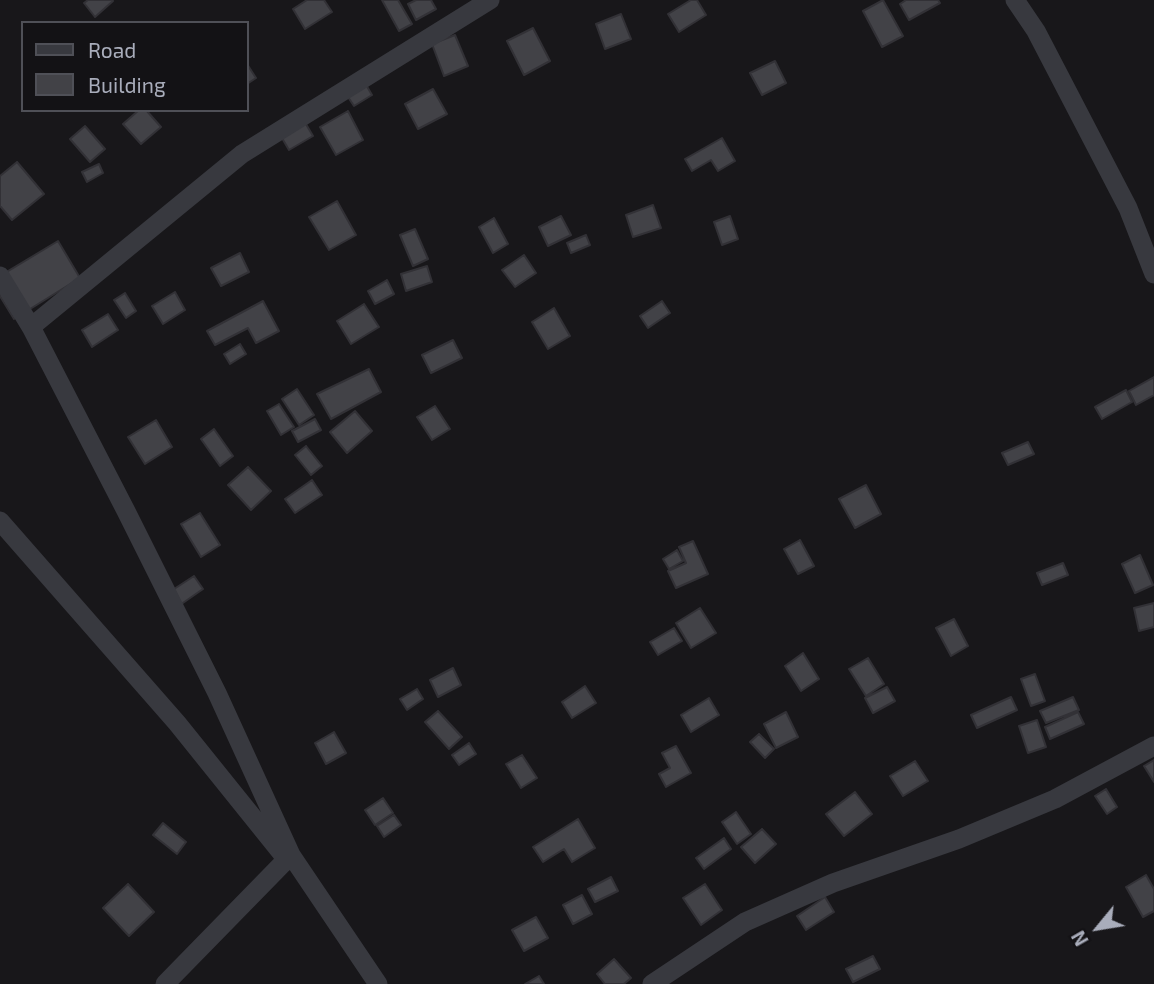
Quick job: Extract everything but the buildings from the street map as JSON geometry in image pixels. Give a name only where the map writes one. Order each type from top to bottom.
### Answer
[{"type":"street","points":[[31,327],[242,154],[490,0]]},
{"type":"street","points":[[1015,0],[1036,31],[1128,208],[1154,274]]},
{"type":"street","points":[[0,276],[31,327],[217,693],[289,857]]},
{"type":"street","points":[[0,521],[177,723],[289,857],[378,984]]},
{"type":"street","points":[[652,984],[745,922],[833,883],[959,839],[1055,799],[1154,746]]},
{"type":"street","points":[[164,984],[289,857]]}]
